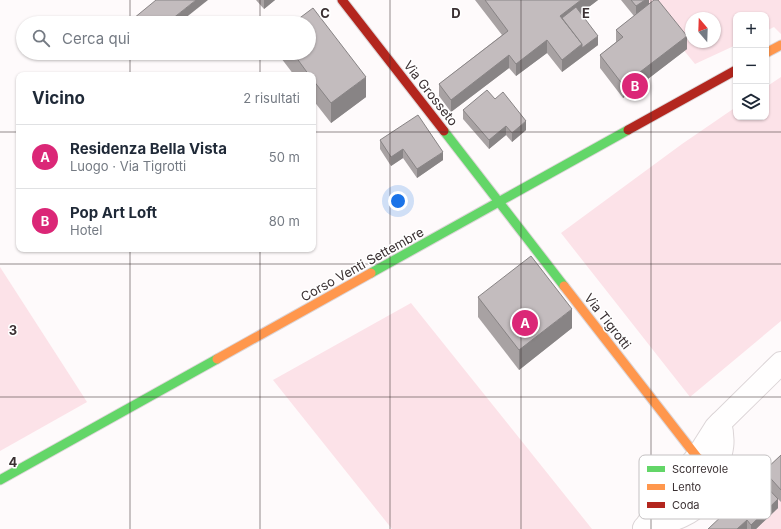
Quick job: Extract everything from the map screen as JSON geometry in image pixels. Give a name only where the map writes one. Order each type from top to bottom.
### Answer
[{"type":"street","name":"Via Grosseto","points":[[342,0],[499,202]]},
{"type":"street","points":[[769,51],[781,45]]},
{"type":"street","name":"Corso Venti Settembre","points":[[0,480],[733,72]]},
{"type":"street","name":"Via Tigrotti","points":[[499,202],[695,455]]},
{"type":"street","points":[[698,455],[720,423],[781,363]]},
{"type":"street","points":[[720,423],[723,434],[723,444],[720,455]]},
{"type":"street","points":[[644,529],[650,519]]},
{"type":"street","points":[[644,529],[676,519]]},
{"type":"shaded area","points":[[643,0],[781,0],[781,34],[774,27],[769,30],[769,12],[733,12],[733,46],[695,64]]},
{"type":"shaded area","points":[[781,77],[781,321],[690,397],[561,233],[682,144],[733,109],[733,120],[769,120],[769,85]]},
{"type":"shaded area","points":[[0,267],[87,402],[0,451]]},
{"type":"shaded area","points":[[411,303],[592,529],[392,529],[273,380]]},
{"type":"shaded area","points":[[781,468],[781,529],[718,529],[728,519],[771,519],[771,478]]},
{"type":"building","points":[[156,0],[196,0],[176,16],[137,16]]},
{"type":"building","points":[[485,0],[581,0],[560,16],[582,44],[562,60],[547,40],[516,64],[509,55],[451,100],[439,84],[508,31]]},
{"type":"building","points":[[631,0],[645,0],[636,6]]},
{"type":"building","points":[[654,0],[658,0],[685,34],[685,38],[623,85],[600,55],[623,37],[616,30]]},
{"type":"building","points":[[576,7],[598,36],[582,48],[582,44],[562,18]]},
{"type":"building","points":[[313,8],[366,77],[331,103],[316,84],[316,72],[307,72],[298,60],[316,60],[316,16],[302,16]]},
{"type":"building","points":[[487,90],[495,99],[503,92],[526,121],[512,133],[506,126],[489,140],[463,110]]},
{"type":"building","points":[[418,115],[443,152],[417,169],[403,149],[391,157],[380,140]]},
{"type":"building","points":[[531,256],[572,309],[519,350],[478,297]]},
{"type":"building","points":[[781,455],[781,490],[771,479],[771,464]]},
{"type":"building","points":[[771,492],[778,499],[771,506]]},
{"type":"building","points":[[719,519],[757,519],[751,525],[747,520],[737,529],[708,529]]},
{"type":"traffic: fast","points":[[371,273],[628,130]]},
{"type":"traffic: fast","points":[[444,131],[564,286]]},
{"type":"traffic: fast","points":[[0,480],[217,359]]},
{"type":"traffic: slow","points":[[769,51],[781,45]]},
{"type":"traffic: slow","points":[[217,359],[371,273]]},
{"type":"traffic: slow","points":[[564,286],[695,455]]},
{"type":"traffic: jam","points":[[342,0],[444,131]]},
{"type":"traffic: jam","points":[[628,130],[733,72]]},
{"type":"place","name":"Pop Art Loft","points":[[635,86]]},
{"type":"place","name":"Residenza Bella Vista","points":[[525,323]]}]
